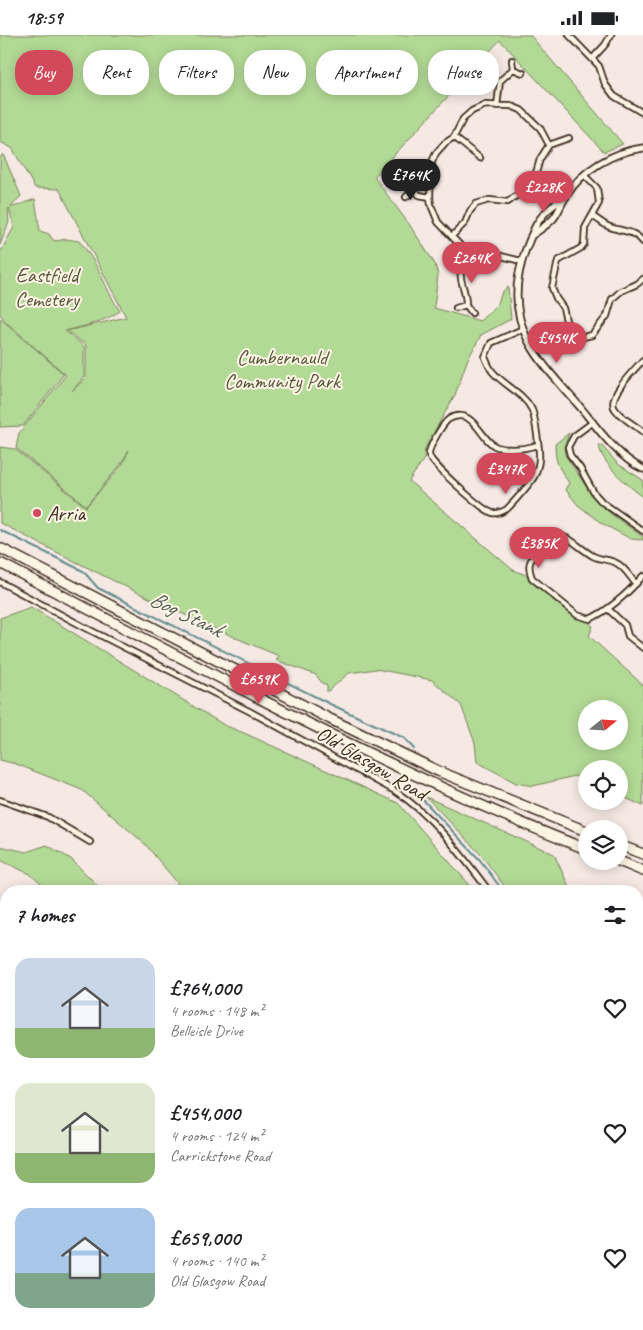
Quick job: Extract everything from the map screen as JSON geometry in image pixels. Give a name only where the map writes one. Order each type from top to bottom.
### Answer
[{"type":"highway","points":[[0,548],[330,719],[438,771],[578,828]]},
{"type":"highway","points":[[0,563],[328,733],[434,784],[578,846]]},
{"type":"highway","points":[[628,848],[643,854]]},
{"type":"highway","points":[[628,865],[643,871]]},
{"type":"main road","points":[[139,1330],[150,1330]]},
{"type":"street","points":[[569,35],[599,66],[605,84],[614,96],[643,113]]},
{"type":"street","points":[[592,59],[605,45],[611,35]]},
{"type":"street","points":[[512,60],[513,69]]},
{"type":"street","points":[[513,69],[523,73]]},
{"type":"street","points":[[497,105],[500,81],[513,69]]},
{"type":"street","points":[[520,261],[497,255],[482,262],[475,261],[438,222],[430,197],[432,162],[436,153],[454,137],[463,119],[472,111],[485,105],[497,105],[521,110],[530,116],[540,127],[549,145]]},
{"type":"street","points":[[454,137],[480,158]]},
{"type":"street","points":[[452,236],[465,223],[470,211],[476,204],[489,200],[508,202],[529,186],[536,173],[540,159],[549,145],[570,138]]},
{"type":"street","points":[[531,237],[552,220],[566,197],[584,175],[607,159],[626,151],[643,148]]},
{"type":"street","points":[[584,175],[597,189],[599,203],[585,228],[584,244],[581,249],[558,261],[552,288],[556,298],[563,307],[568,329],[578,338],[592,335],[607,316],[612,299],[643,279]]},
{"type":"street","points":[[407,181],[419,195],[430,197]]},
{"type":"street","points":[[406,197],[414,190]]},
{"type":"street","points":[[566,197],[554,203],[537,222],[520,261],[516,290],[523,329],[538,356],[593,422],[631,464],[643,469]]},
{"type":"street","points":[[592,216],[609,227],[630,231],[640,237],[643,242]]},
{"type":"street","points":[[469,255],[460,267],[462,286],[466,295],[466,305],[472,313]]},
{"type":"street","points":[[456,308],[466,305]]},
{"type":"street","points":[[523,329],[491,343],[485,357],[491,371],[527,402],[533,412],[538,445],[539,459],[534,477],[506,510],[494,513],[488,511],[456,485],[433,463],[429,455],[430,448],[444,425],[448,420],[456,417],[470,419],[494,447],[513,450],[538,445]]},
{"type":"street","points":[[643,360],[615,394],[612,402],[613,408],[643,432]]},
{"type":"street","points":[[593,422],[574,436],[568,447],[570,455],[580,468],[594,493],[602,502],[643,531]]},
{"type":"street","points":[[636,584],[618,563],[597,558],[570,538],[559,538],[546,543],[530,559],[528,569],[532,578],[577,615],[590,619],[608,609],[636,584],[643,576]]},
{"type":"street","name":"Old Glasgow Road","points":[[0,582],[249,711],[394,791],[420,809],[442,831],[484,885]]},
{"type":"street","points":[[608,609],[625,625],[628,636],[643,648]]},
{"type":"street","points":[[0,800],[48,817],[90,842]]},
{"type":"green space","name":"Cumbernauld Community Park","points":[[0,35],[530,35],[623,144],[604,152],[500,40],[491,50],[428,50],[428,95],[449,95],[374,177],[409,224],[435,264],[438,275],[434,308],[480,321],[498,303],[502,292],[508,287],[511,319],[481,335],[467,361],[455,395],[425,448],[424,459],[409,481],[513,570],[526,575],[577,618],[586,620],[593,626],[589,636],[643,685],[643,806],[628,799],[628,760],[578,760],[578,777],[575,776],[533,786],[516,783],[477,762],[475,743],[461,705],[432,680],[376,669],[349,673],[327,692],[327,686],[316,675],[276,660],[279,656],[173,609],[0,523],[0,447],[15,449],[86,507],[122,465],[129,450],[121,464],[86,506],[16,448],[19,433],[66,375],[5,321],[0,314],[0,253],[14,227],[9,208],[9,222],[0,245],[0,158],[3,154],[21,196],[10,208],[35,199],[40,231],[49,234],[56,241],[66,239],[79,241],[91,257],[120,311],[101,321],[65,331],[84,346],[84,377],[72,391],[86,378],[86,345],[67,331],[126,317],[59,189],[35,188],[12,148],[0,142]]},
{"type":"green space","points":[[0,318],[64,374],[23,426],[0,427]]},
{"type":"green space","points":[[569,433],[564,447],[565,455],[592,495],[610,513],[643,537],[643,540],[631,539],[601,523],[578,505],[565,489],[569,483],[558,465],[555,444]]},
{"type":"green space","points":[[599,445],[618,464],[643,480],[643,497],[623,481],[610,467]]},
{"type":"green space","points":[[31,607],[224,725],[398,803],[470,885],[179,885],[145,844],[82,790],[16,764],[0,760],[0,618]]},
{"type":"green space","points":[[426,797],[554,854],[568,885],[504,885],[482,856]]},
{"type":"green space","points":[[47,845],[71,859],[97,885],[42,885],[30,874],[0,860],[0,846],[26,852]]},
{"type":"waterway","name":"Bog Stank","points":[[0,530],[83,571],[98,588],[330,704],[404,738],[414,749]]},
{"type":"waterway","name":"Bog Stank","points":[[408,784],[480,860],[499,885]]},
{"type":"place","name":"Arria","points":[[37,513]]},
{"type":"park label","name":"Eastfield Cemetery","points":[[47,287]]}]
